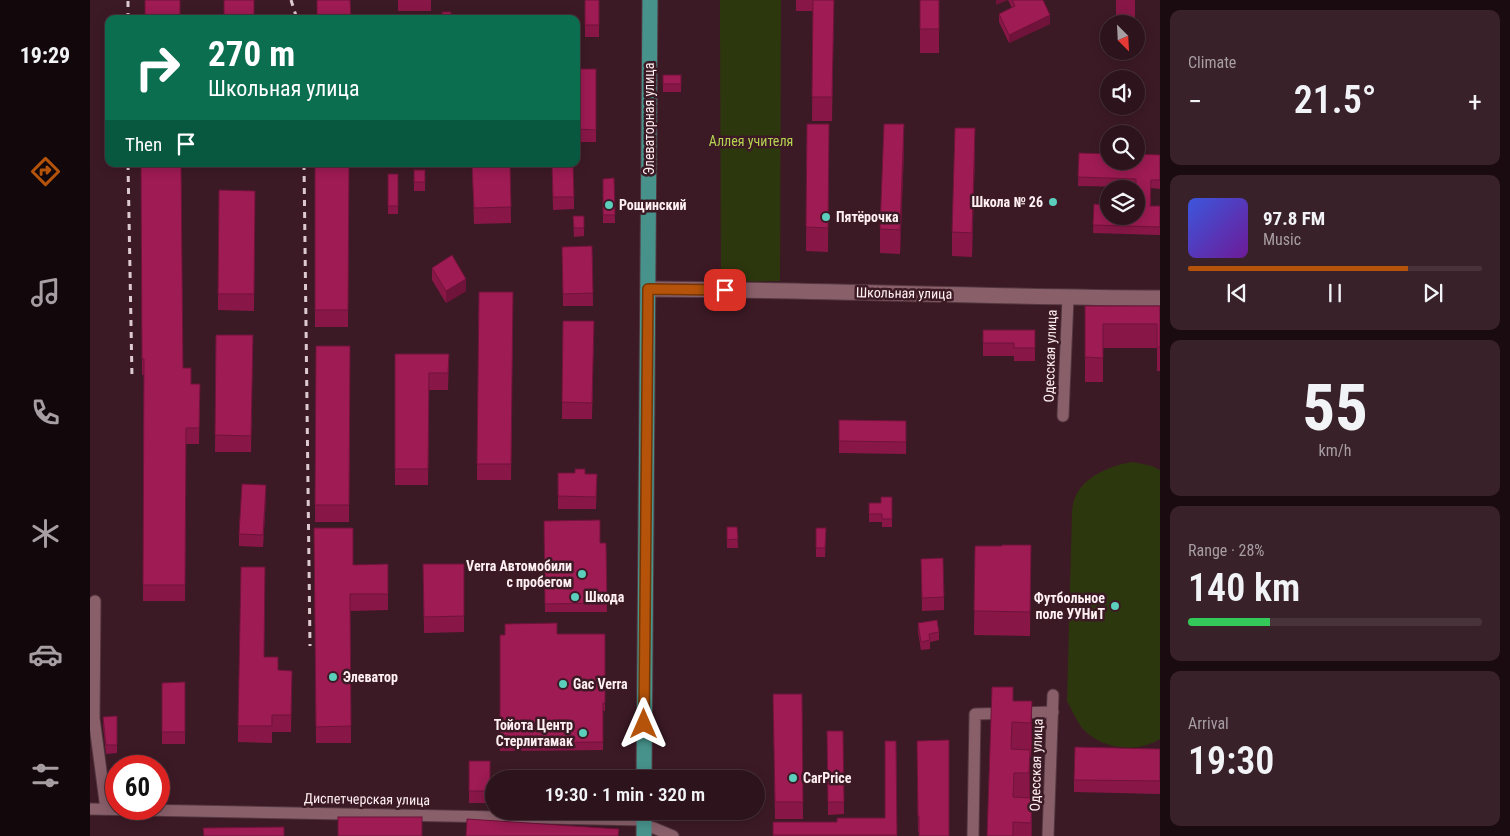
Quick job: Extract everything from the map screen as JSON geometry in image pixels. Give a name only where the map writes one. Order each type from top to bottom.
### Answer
[{"type":"main road","name":"Элеваторная улица","points":[[644,770],[650,0]]},
{"type":"street","name":"Школьная улица","points":[[648,289],[783,290],[1068,298],[1160,298]]},
{"type":"street","name":"Одесская улица","points":[[1063,416],[1068,298]]},
{"type":"street","points":[[96,601],[94,718],[105,802]]},
{"type":"street","name":"Одесская улица","points":[[1048,836],[1053,695]]},
{"type":"street","points":[[973,836],[975,714],[1052,712]]},
{"type":"street","name":"Диспетчерская улица","points":[[90,809],[105,810]]},
{"type":"street","name":"Диспетчерская улица","points":[[170,812],[644,823],[673,836]]},
{"type":"green space","name":"Аллея учителя","points":[[720,0],[781,0],[780,281],[721,282]]},
{"type":"green space","name":"Футбольное поле УУНиТ","points":[[1133,462],[1152,466],[1160,470],[1160,739],[1151,744],[1130,748],[1109,745],[1090,735],[1082,728],[1067,701],[1072,511],[1074,501],[1082,486],[1088,480],[1102,471]]},
{"type":"building","points":[[145,0],[180,0],[180,15],[145,15]]},
{"type":"building","points":[[224,0],[254,0],[254,15],[224,15]]},
{"type":"building","points":[[317,0],[350,0],[351,15],[317,15]]},
{"type":"building","points":[[585,0],[599,0],[599,25],[585,25]]},
{"type":"building","points":[[813,0],[834,0],[832,97],[812,97]]},
{"type":"building","points":[[920,0],[939,0],[939,29],[920,29]]},
{"type":"building","points":[[1012,0],[1043,0],[1050,15],[1009,35],[999,14],[1015,6]]},
{"type":"building","points":[[442,12],[451,12],[451,15],[442,15]]},
{"type":"building","points":[[580,69],[596,69],[596,130],[580,129]]},
{"type":"building","points":[[663,75],[681,75],[681,84],[663,84]]},
{"type":"building","points":[[807,124],[829,124],[828,228],[806,227]]},
{"type":"building","points":[[884,124],[904,124],[900,230],[880,229]]},
{"type":"building","points":[[955,128],[975,128],[972,233],[952,232]]},
{"type":"building","points":[[1079,153],[1100,154],[1100,170],[1145,170],[1145,154],[1160,155],[1160,180],[1151,180],[1150,206],[1160,206],[1160,227],[1093,225],[1094,204],[1100,204],[1100,225],[1145,225],[1145,180],[1078,177]]},
{"type":"building","points":[[141,167],[181,167],[183,368],[191,368],[191,384],[200,384],[199,428],[186,428],[185,585],[143,585],[144,359],[142,359]]},
{"type":"building","points":[[315,167],[349,167],[348,310],[315,310]]},
{"type":"building","points":[[472,167],[510,167],[511,207],[474,208]]},
{"type":"building","points":[[552,167],[573,167],[574,197],[553,197]]},
{"type":"building","points":[[414,170],[425,170],[425,182],[414,182]]},
{"type":"building","points":[[388,174],[398,174],[398,206],[388,206]]},
{"type":"building","points":[[614,178],[615,215],[603,215],[603,179]]},
{"type":"building","points":[[219,190],[255,191],[254,294],[218,294]]},
{"type":"building","points":[[573,216],[584,216],[584,228],[574,228]]},
{"type":"building","points":[[592,246],[593,293],[563,294],[562,247]]},
{"type":"building","points":[[452,255],[466,279],[446,291],[432,268]]},
{"type":"building","points":[[479,292],[513,292],[511,464],[477,464]]},
{"type":"building","points":[[1085,306],[1160,306],[1160,347],[1157,347],[1157,324],[1103,324],[1103,358],[1085,357]]},
{"type":"building","points":[[563,321],[594,321],[592,403],[562,402]]},
{"type":"building","points":[[983,330],[1035,330],[1035,348],[1014,348],[1014,343],[983,343]]},
{"type":"building","points":[[216,335],[253,335],[251,436],[215,435]]},
{"type":"building","points":[[316,346],[350,346],[349,505],[315,505]]},
{"type":"building","points":[[395,354],[449,354],[448,373],[429,373],[428,469],[395,469]]},
{"type":"building","points":[[839,420],[906,421],[906,442],[839,441]]},
{"type":"building","points":[[575,469],[585,469],[585,474],[597,474],[596,497],[558,496],[558,473],[575,473]]},
{"type":"building","points":[[242,484],[266,485],[263,535],[239,534]]},
{"type":"building","points":[[881,497],[892,497],[892,519],[882,519],[882,514],[869,514],[869,503],[881,503]]},
{"type":"building","points":[[600,520],[600,543],[606,543],[607,603],[545,604],[544,521]]},
{"type":"building","points":[[727,527],[737,527],[738,539],[727,540]]},
{"type":"building","name":"Элеватор","points":[[314,528],[353,528],[353,565],[388,564],[388,594],[350,594],[351,726],[316,727]]},
{"type":"building","points":[[816,528],[826,528],[825,548],[816,548]]},
{"type":"building","points":[[1031,545],[1030,612],[974,611],[975,546]]},
{"type":"building","points":[[943,558],[944,597],[922,598],[921,559]]},
{"type":"building","points":[[423,564],[464,564],[464,616],[424,617]]},
{"type":"building","points":[[241,567],[265,567],[264,657],[278,657],[278,670],[292,671],[291,715],[272,715],[272,726],[238,726]]},
{"type":"building","points":[[937,620],[939,632],[929,634],[930,640],[921,642],[918,623]]},
{"type":"building","points":[[557,623],[557,634],[605,634],[603,742],[500,743],[500,635],[505,635],[505,624]]},
{"type":"building","points":[[185,682],[185,732],[162,732],[162,683]]},
{"type":"building","points":[[992,687],[1013,687],[1013,701],[1032,701],[1031,723],[1012,722],[1011,749],[1030,750],[1029,773],[1014,773],[1013,797],[1032,798],[1031,823],[1013,822],[1013,836],[987,836]]},
{"type":"building","points":[[773,694],[802,694],[803,802],[775,802]]},
{"type":"building","points":[[117,716],[117,745],[106,745],[103,717]]},
{"type":"building","points":[[827,731],[843,731],[844,802],[828,802]]},
{"type":"building","points":[[949,740],[949,836],[919,836],[917,741]]},
{"type":"building","points":[[885,741],[896,741],[897,835],[773,835],[773,822],[837,822],[837,818],[885,818]]},
{"type":"building","points":[[1075,747],[1160,749],[1160,781],[1074,780]]},
{"type":"building","points":[[469,761],[490,761],[490,770],[485,770],[485,791],[469,791]]},
{"type":"building","points":[[338,817],[422,817],[422,836],[338,836]]},
{"type":"building","points":[[467,819],[619,829],[618,836],[466,836]]},
{"type":"building","points":[[284,827],[284,836],[204,836],[203,828]]},
{"type":"railway","points":[[128,0],[128,15]]},
{"type":"railway","points":[[291,0],[296,15]]},
{"type":"railway","points":[[128,167],[132,378]]},
{"type":"railway","points":[[304,167],[310,646]]},
{"type":"place","name":"Школа № 26","points":[[1053,202]]},
{"type":"place","name":"Рощинский","points":[[609,205]]},
{"type":"place","name":"Пятёрочка","points":[[826,217]]},
{"type":"place","name":"Verra Автомобили с пробегом","points":[[582,574]]},
{"type":"place","name":"Шкода","points":[[575,597]]},
{"type":"place","name":"Футбольное поле УУНиТ","points":[[1115,606]]},
{"type":"place","name":"Элеватор","points":[[333,677]]},
{"type":"place","name":"Gac Verra","points":[[563,684]]},
{"type":"place","name":"Тойота Центр Стерлитамак","points":[[583,733]]},
{"type":"place","name":"CarPrice","points":[[793,778]]},
{"type":"route","points":[[644,724],[648,289],[725,290]]}]
